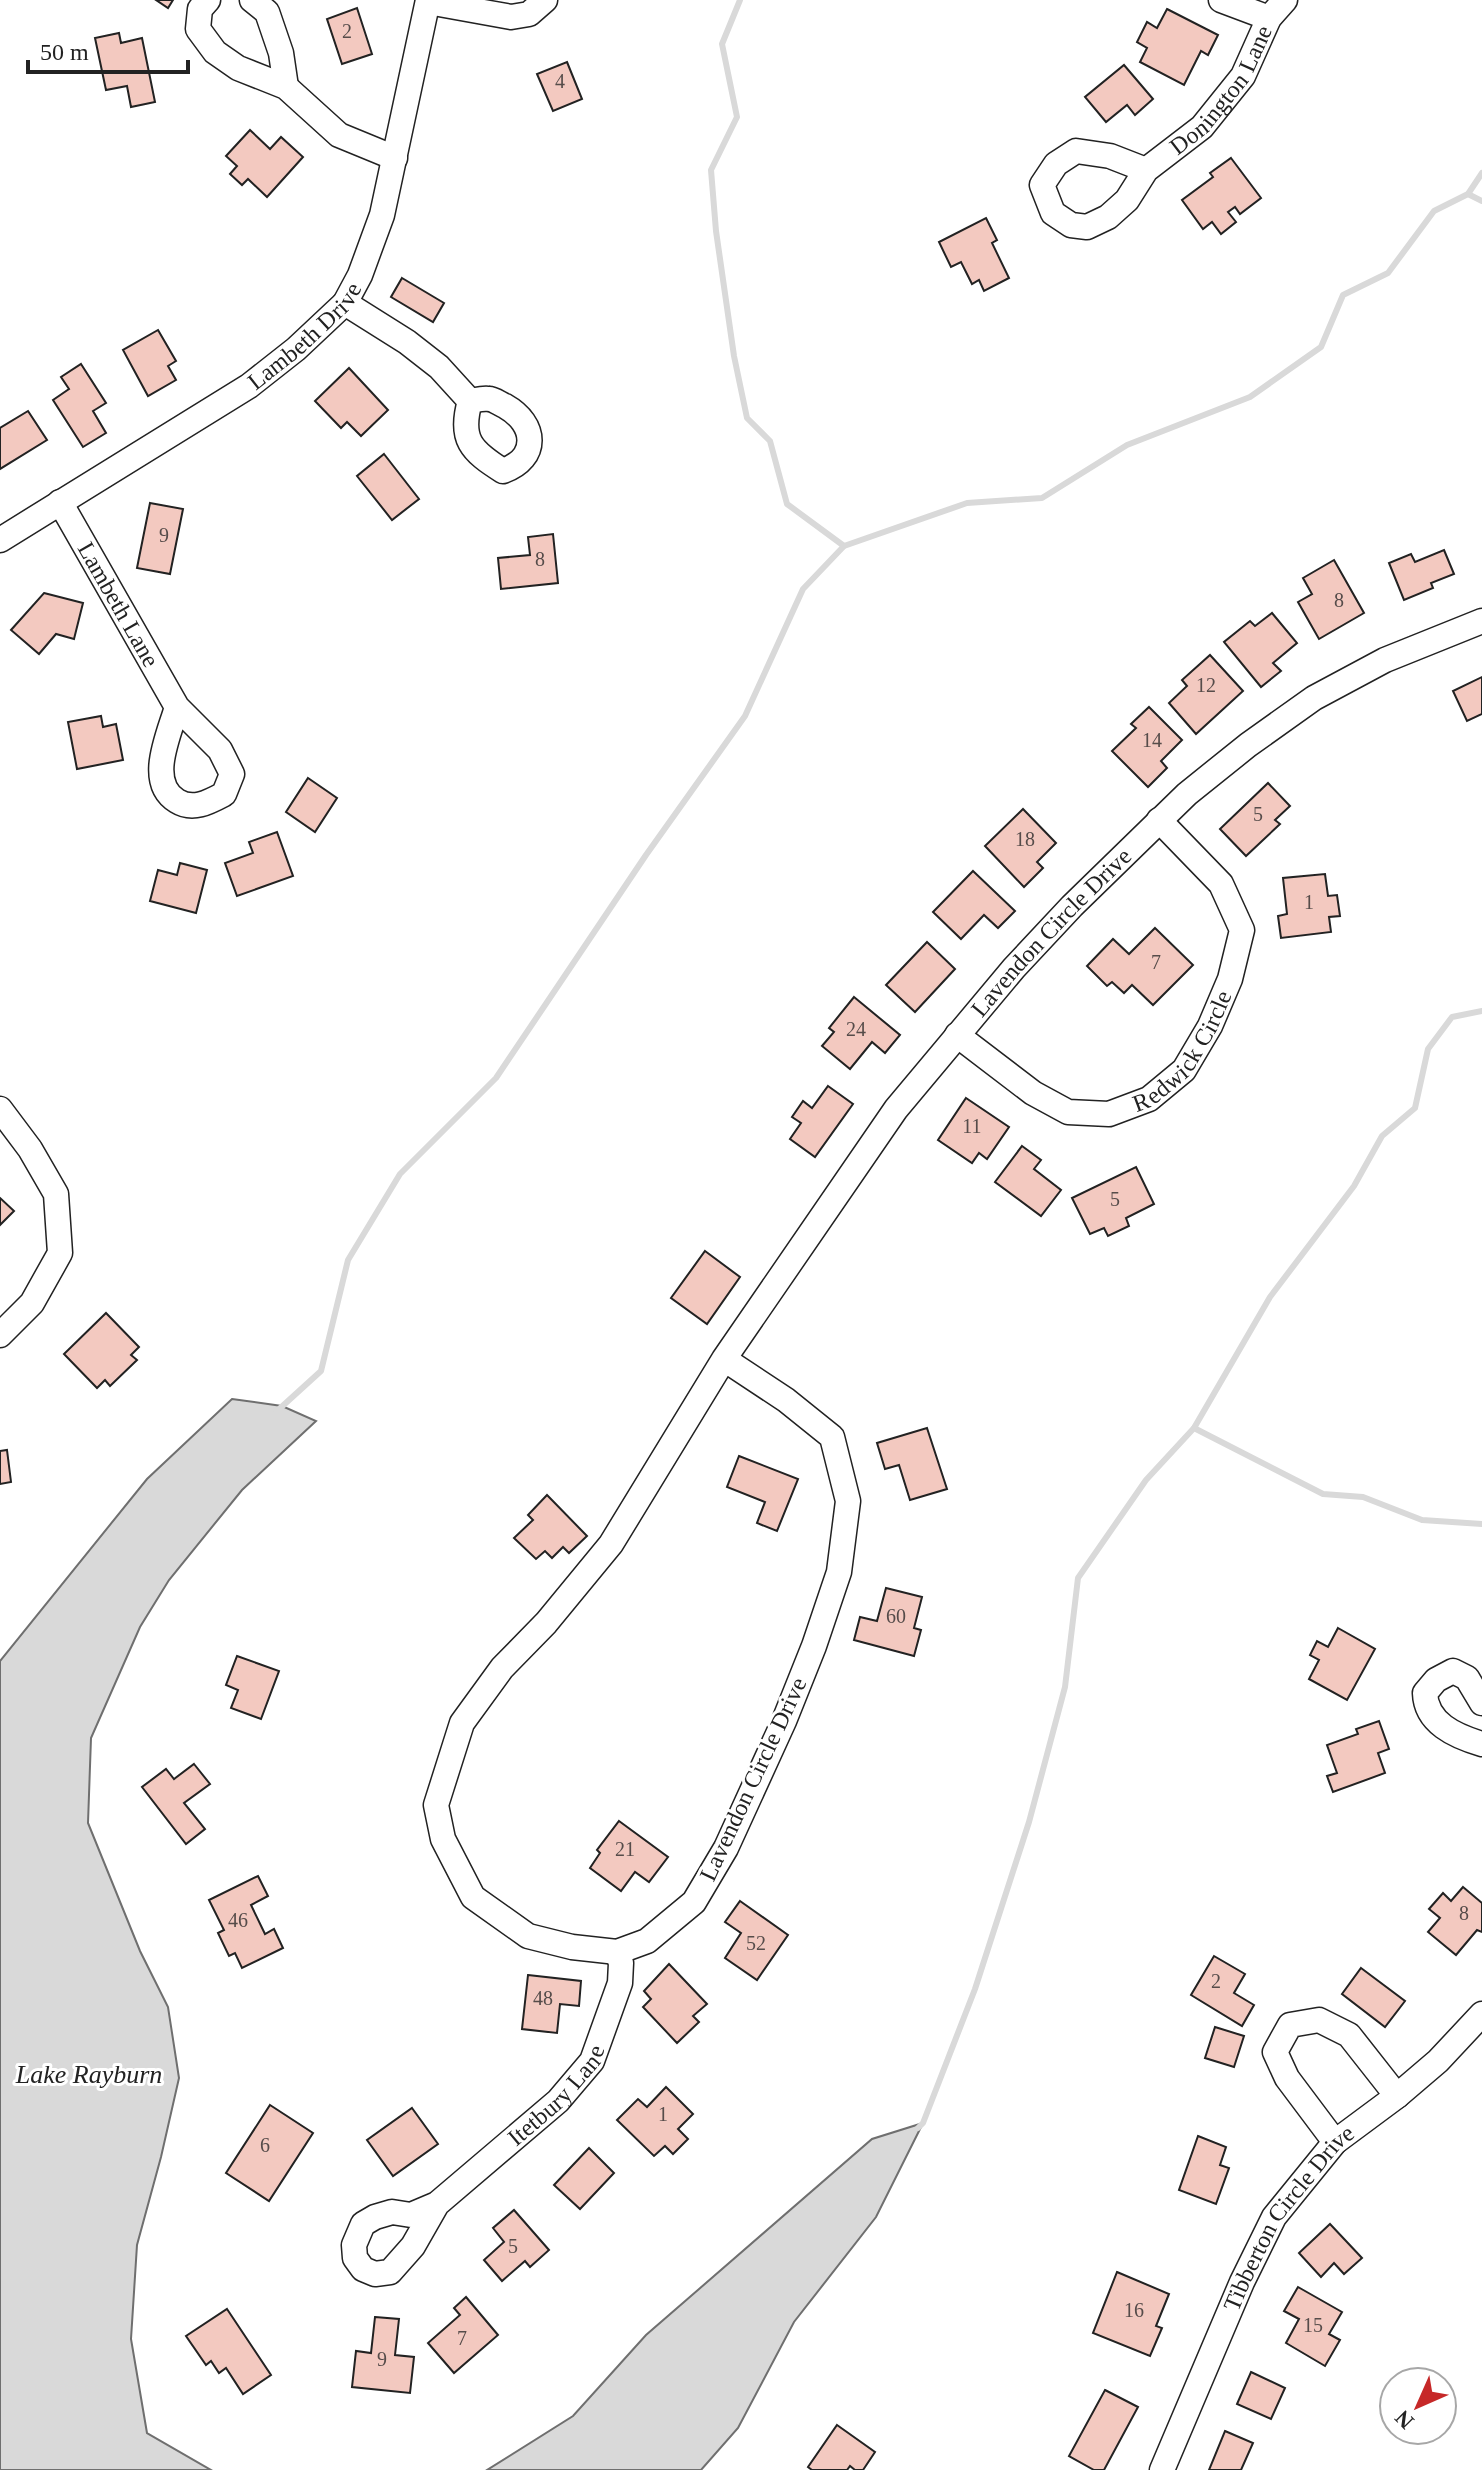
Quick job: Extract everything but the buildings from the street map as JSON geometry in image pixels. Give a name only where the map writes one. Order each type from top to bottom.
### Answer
[{"type":"street","points":[[208,0],[200,9],[198,29],[215,52],[238,68],[286,87],[339,135],[395,158]]},
{"type":"street","points":[[252,0],[267,12],[281,53],[286,87]]},
{"type":"street","points":[[428,1],[511,17],[529,14],[545,0]]},
{"type":"street","points":[[1221,0],[1277,9]]},
{"type":"street","name":"Lambeth Drive","points":[[0,540],[249,386],[296,349],[345,303],[360,275],[382,215],[428,1]]},
{"type":"street","name":"Donington Lane","points":[[1146,170],[1202,127],[1243,76],[1277,9]]},
{"type":"street","points":[[345,303],[407,342],[439,367],[470,401]]},
{"type":"street","name":"Lambeth Lane","points":[[60,502],[177,707]]},
{"type":"street","name":"Lavendon Circle Drive","points":[[724,1359],[786,1400],[832,1437],[848,1501],[839,1572],[814,1646],[784,1721],[726,1848],[694,1902],[647,1941],[617,1952],[572,1947],[528,1936],[473,1897],[443,1839],[436,1805],[462,1723],[502,1668],[546,1623],[611,1544],[724,1359],[896,1109],[1072,906],[1159,820],[1248,745],[1314,698],[1385,660],[1482,621]]},
{"type":"street","name":"Redwick Circle","points":[[957,1035],[1033,1093],[1068,1112],[1109,1114],[1149,1099],[1184,1070],[1210,1026],[1230,979],[1242,930],[1221,884],[1159,820]]},
{"type":"street","points":[[0,1109],[30,1149],[56,1194],[60,1253],[32,1303],[0,1335]]},
{"type":"street","points":[[1482,1703],[1467,1678],[1453,1671],[1436,1680],[1425,1693],[1425,1706],[1439,1724],[1482,1744]]},
{"type":"street","name":"Itetbury Lane","points":[[437,2204],[558,2101],[592,2061],[620,1983],[621,1963],[617,1952]]},
{"type":"street","name":"Tibberton Circle Drive","points":[[1162,2470],[1242,2282],[1274,2217],[1335,2142],[1438,2061],[1482,2014]]},
{"type":"street","points":[[1335,2142],[1287,2078],[1275,2052],[1290,2025],[1319,2020],[1349,2035],[1397,2096]]},
{"type":"water","name":"Lake Rayburn","points":[[232,1399],[282,1406],[316,1421],[242,1490],[169,1580],[140,1627],[91,1738],[88,1823],[140,1951],[168,2007],[179,2078],[137,2245],[131,2339],[147,2433],[211,2470],[0,2470],[0,1661],[147,1479]]},
{"type":"water","points":[[923,2123],[876,2217],[794,2322],[738,2428],[701,2470],[487,2470],[573,2416],[646,2335],[872,2139]]},
{"type":"waterway","points":[[740,0],[722,44],[737,117],[711,170],[716,231],[734,356],[747,418],[770,441],[787,504],[844,546]]},
{"type":"waterway","points":[[277,1411],[321,1371],[348,1260],[400,1174],[496,1078],[646,855],[745,716],[803,589],[844,546],[967,503],[1042,498],[1127,445],[1250,397],[1321,347],[1343,295],[1388,273],[1434,211],[1468,194],[1482,173]]},
{"type":"waterway","points":[[1468,194],[1482,201]]},
{"type":"waterway","points":[[918,2128],[923,2123],[975,1989],[1029,1822],[1065,1687],[1078,1578],[1146,1480],[1194,1428],[1270,1297],[1354,1186],[1382,1136],[1415,1108],[1428,1049],[1452,1017],[1482,1011]]},
{"type":"waterway","points":[[1194,1428],[1323,1494],[1363,1497],[1422,1520],[1482,1524]]}]
